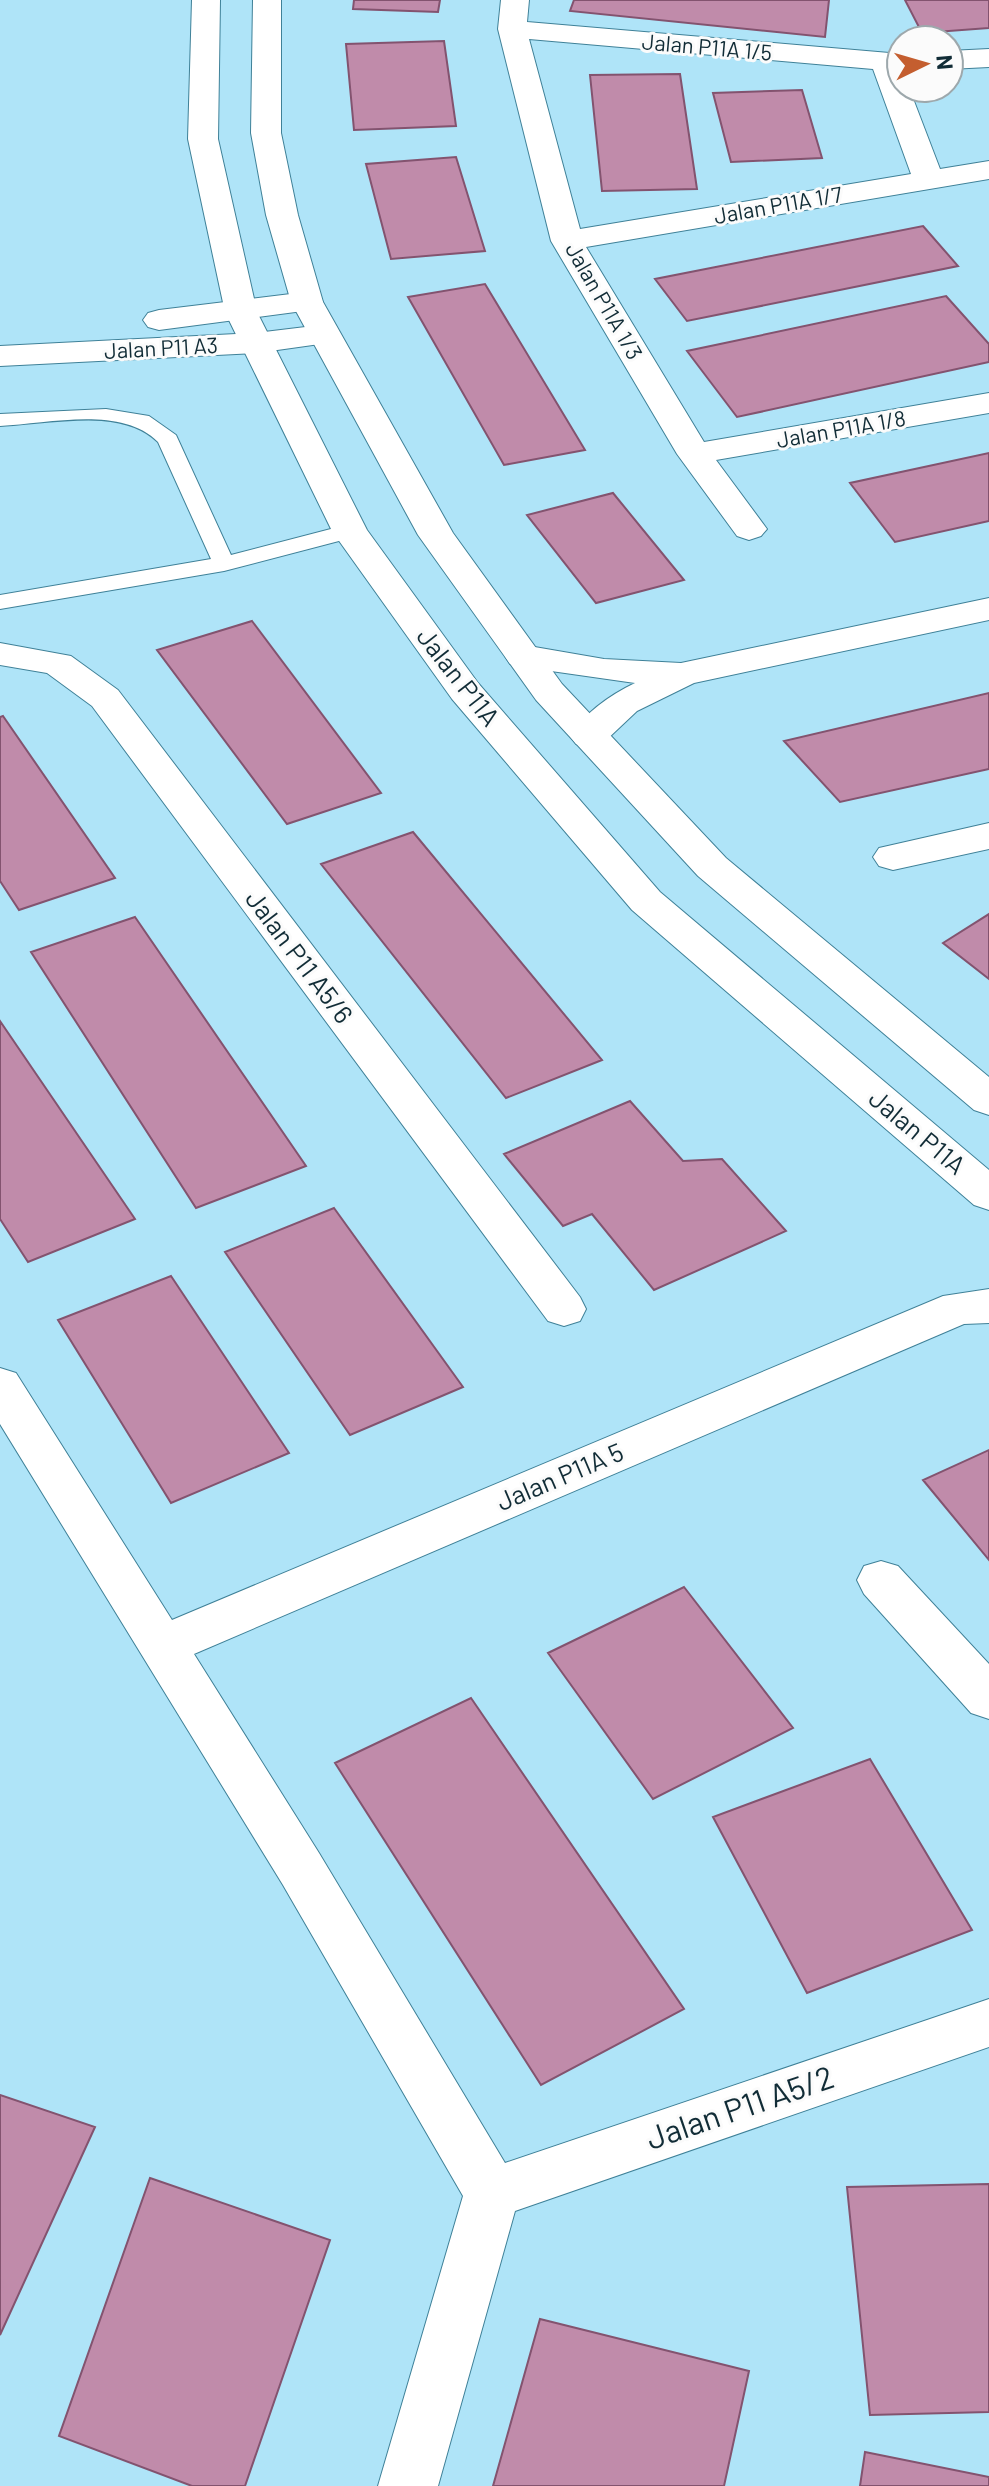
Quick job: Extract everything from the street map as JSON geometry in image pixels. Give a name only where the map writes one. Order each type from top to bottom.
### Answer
[{"type":"street","name":"Jalan P11A","points":[[206,0],[203,139],[241,312],[350,531],[465,691],[646,901],[989,1194]]},
{"type":"street","points":[[267,0],[266,133],[282,215],[307,302],[322,335],[436,535],[549,692],[712,867],[989,1100]]},
{"type":"street","name":"Jalan P11A 1/5","points":[[514,14],[885,62]]},
{"type":"street","name":"Jalan P11A 1/3","points":[[514,14],[567,241],[694,454],[749,529]]},
{"type":"street","points":[[965,59],[989,58]]},
{"type":"street","points":[[906,104],[929,180]]},
{"type":"street","name":"Jalan P11A 1/7","points":[[567,241],[989,170]]},
{"type":"street","name":"Jalan P11 A3","points":[[0,335],[241,312],[307,302]]},
{"type":"street","name":"Jalan P11 A3","points":[[0,356],[256,343],[322,335]]},
{"type":"street","name":"Jalan P11A 1/8","points":[[694,454],[989,403]]},
{"type":"street","points":[[589,736],[624,703],[683,674],[989,609]]},
{"type":"street","name":"Jalan P11 A5/6","points":[[0,654],[58,664],[105,698],[564,1309]]},
{"type":"street","points":[[523,656],[604,670],[683,674]]},
{"type":"street","points":[[893,857],[989,836]]},
{"type":"street","name":"Jalan P11A 5","points":[[162,1646],[974,1307],[989,1273]]},
{"type":"street","points":[[0,1385],[301,1869],[492,2193],[408,2486]]},
{"type":"street","points":[[881,1580],[989,1698]]},
{"type":"street","name":"Jalan P11 A5/2","points":[[492,2193],[989,2023]]},
{"type":"lane","points":[[0,420],[115,417],[137,419],[155,427],[168,440],[224,564]]},
{"type":"lane","points":[[0,602],[224,564],[350,531]]},
{"type":"building","points":[[354,0],[440,0],[438,12],[353,9]]},
{"type":"building","points":[[574,0],[829,0],[825,37],[570,11]]},
{"type":"building","points":[[905,0],[989,0],[989,28],[965,30],[965,24],[917,24]]},
{"type":"building","points":[[444,41],[456,126],[354,130],[346,44]]},
{"type":"building","points":[[680,74],[697,189],[602,191],[590,75]]},
{"type":"building","points":[[802,90],[822,158],[731,162],[713,93]]},
{"type":"building","points":[[456,157],[485,251],[391,259],[366,164]]},
{"type":"building","points":[[923,226],[958,266],[687,321],[655,279]]},
{"type":"building","points":[[485,284],[585,450],[504,465],[408,297]]},
{"type":"building","points":[[946,296],[989,344],[989,362],[737,417],[687,351]]},
{"type":"building","points":[[989,453],[989,521],[895,542],[850,483]]},
{"type":"building","points":[[613,493],[684,580],[596,603],[527,515]]},
{"type":"building","points":[[252,621],[381,793],[287,824],[157,650]]},
{"type":"building","points":[[989,693],[989,769],[840,802],[784,741]]},
{"type":"building","points":[[3,716],[115,878],[19,910],[0,881],[0,717]]},
{"type":"building","points":[[413,832],[602,1060],[506,1098],[321,864]]},
{"type":"building","points":[[989,914],[989,979],[943,943]]},
{"type":"building","points":[[135,917],[306,1166],[196,1208],[31,952]]},
{"type":"building","points":[[0,1021],[135,1219],[28,1262],[0,1219]]},
{"type":"building","points":[[630,1101],[683,1161],[722,1159],[786,1231],[654,1290],[592,1214],[563,1226],[504,1154]]},
{"type":"building","points":[[334,1208],[463,1387],[350,1435],[225,1252]]},
{"type":"building","points":[[171,1276],[289,1453],[171,1503],[58,1320]]},
{"type":"building","points":[[989,1450],[989,1560],[923,1480]]},
{"type":"building","points":[[684,1587],[793,1728],[653,1799],[548,1653]]},
{"type":"building","points":[[471,1698],[684,2009],[541,2085],[335,1763]]},
{"type":"building","points":[[870,1759],[972,1930],[807,1993],[713,1817]]},
{"type":"building","points":[[0,2095],[95,2127],[0,2335]]},
{"type":"building","points":[[150,2178],[330,2240],[245,2486],[192,2486],[59,2436]]},
{"type":"building","points":[[989,2184],[989,2412],[870,2415],[847,2187]]},
{"type":"building","points":[[540,2319],[749,2371],[724,2486],[493,2486]]},
{"type":"building","points":[[865,2452],[989,2477],[989,2486],[860,2486]]}]
